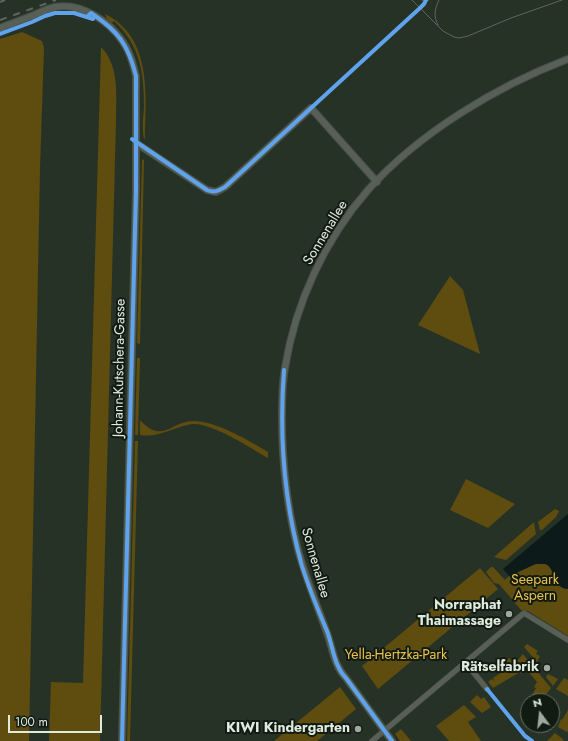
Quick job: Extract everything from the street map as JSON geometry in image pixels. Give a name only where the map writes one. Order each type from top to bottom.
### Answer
[{"type":"street","name":"Johann-Kutschera-Gasse","points":[[0,28],[56,7],[79,9],[91,13],[108,24],[123,42],[132,58],[136,76],[136,143],[122,741]]},
{"type":"street","name":"Sonnenallee","points":[[392,741],[346,678],[339,671],[328,636],[308,583],[295,538],[285,478],[282,426],[284,370],[289,347],[302,304],[321,261],[361,199],[376,182],[415,147],[458,115],[520,79],[568,59]]},
{"type":"street","points":[[136,143],[207,190],[216,192],[225,187],[311,108],[376,182]]},
{"type":"street","points":[[372,741],[524,613],[568,640]]},
{"type":"street","points":[[465,662],[487,689]]},
{"type":"green space","points":[[105,14],[120,24],[131,37],[139,52],[145,86],[146,104],[144,139],[143,84],[139,61],[130,40],[114,21],[112,23],[107,19]]},
{"type":"green space","points":[[22,32],[42,41],[44,48],[40,168],[29,741],[0,741],[0,39]]},
{"type":"green space","points":[[101,47],[107,55],[114,72],[116,82],[116,102],[100,741],[49,741],[51,682],[83,683]]},
{"type":"green space","points":[[142,159],[144,160],[140,344],[137,343]]},
{"type":"green space","points":[[450,276],[463,290],[480,354],[418,325]]},
{"type":"green space","points":[[137,358],[140,358],[138,435],[135,435]]},
{"type":"green space","points":[[140,420],[155,431],[168,430],[187,421],[204,422],[223,428],[268,452],[268,458],[231,436],[200,424],[185,425],[160,434],[147,436],[140,435]]},
{"type":"green space","points":[[135,441],[138,441],[130,741],[127,741]]},
{"type":"green space","points":[[466,479],[515,504],[488,528],[450,510]]},
{"type":"green space","points":[[555,509],[559,511],[556,517],[542,530],[540,530],[538,522]]},
{"type":"green space","points":[[534,522],[536,534],[506,560],[494,557]]},
{"type":"green space","name":"Seepark Aspern","points":[[530,563],[549,566],[560,586],[568,589],[568,636],[528,611],[521,610],[499,584],[494,583],[486,572],[493,567],[505,580],[511,575],[525,568]]},
{"type":"green space","name":"Yella-Hertzka-Park","points":[[480,568],[498,589],[378,689],[362,666]]},
{"type":"green space","points":[[527,644],[538,651],[536,654],[540,656],[537,662],[524,647]]},
{"type":"green space","points":[[523,654],[551,688],[547,693],[533,693],[536,688],[534,687],[537,682],[527,670],[521,674],[520,672],[493,688],[488,682],[492,679],[495,681],[493,678],[514,664]]},
{"type":"green space","points":[[509,658],[513,662],[503,669],[500,666]]},
{"type":"green space","points":[[548,674],[558,679],[553,686],[546,677]]},
{"type":"green space","points":[[564,678],[568,680],[568,696],[556,689]]},
{"type":"green space","name":"Yella-Hertzka-Park","points":[[340,687],[356,709],[317,741],[274,741]]},
{"type":"green space","points":[[477,695],[481,699],[484,697],[491,707],[482,713],[470,702]]},
{"type":"green space","points":[[464,705],[476,717],[468,722],[481,741],[449,741],[436,726]]},
{"type":"green space","points":[[568,710],[567,732],[560,728],[560,722],[561,719],[562,720]]},
{"type":"green space","points":[[401,729],[411,741],[400,741],[395,734]]},
{"type":"green space","points":[[555,733],[564,740],[563,741],[547,741]]},
{"type":"shaded area","points":[[568,514],[568,589],[560,586],[552,570],[546,564],[536,564],[509,576],[503,569]]},
{"type":"tram line","points":[[412,0],[443,31],[459,38],[468,36],[511,18],[562,0]]},
{"type":"tram line","points":[[422,0],[429,0]]},
{"type":"tram line","points":[[438,25],[435,18],[435,12],[439,0]]},
{"type":"railway","points":[[0,2],[5,0]]},
{"type":"railway","points":[[0,20],[56,0]]},
{"type":"cycle path","points":[[132,139],[207,190],[220,190],[420,8],[426,0]]},
{"type":"cycle path","points":[[0,34],[55,13],[74,13],[93,19]]},
{"type":"cycle path","points":[[87,17],[91,13],[115,32],[121,39],[129,55],[136,76],[136,191],[122,741]]},
{"type":"cycle path","points":[[284,370],[282,419],[284,469],[291,518],[302,566],[327,631],[339,668],[392,741]]},
{"type":"cycle path","points":[[487,689],[525,736],[532,741]]},
{"type":"place","name":"Norraphat Thaimassage","points":[[509,614]]},
{"type":"place","name":"Rätselfabrik","points":[[547,668]]},
{"type":"place","name":"KIWI Kindergarten","points":[[358,729]]}]
